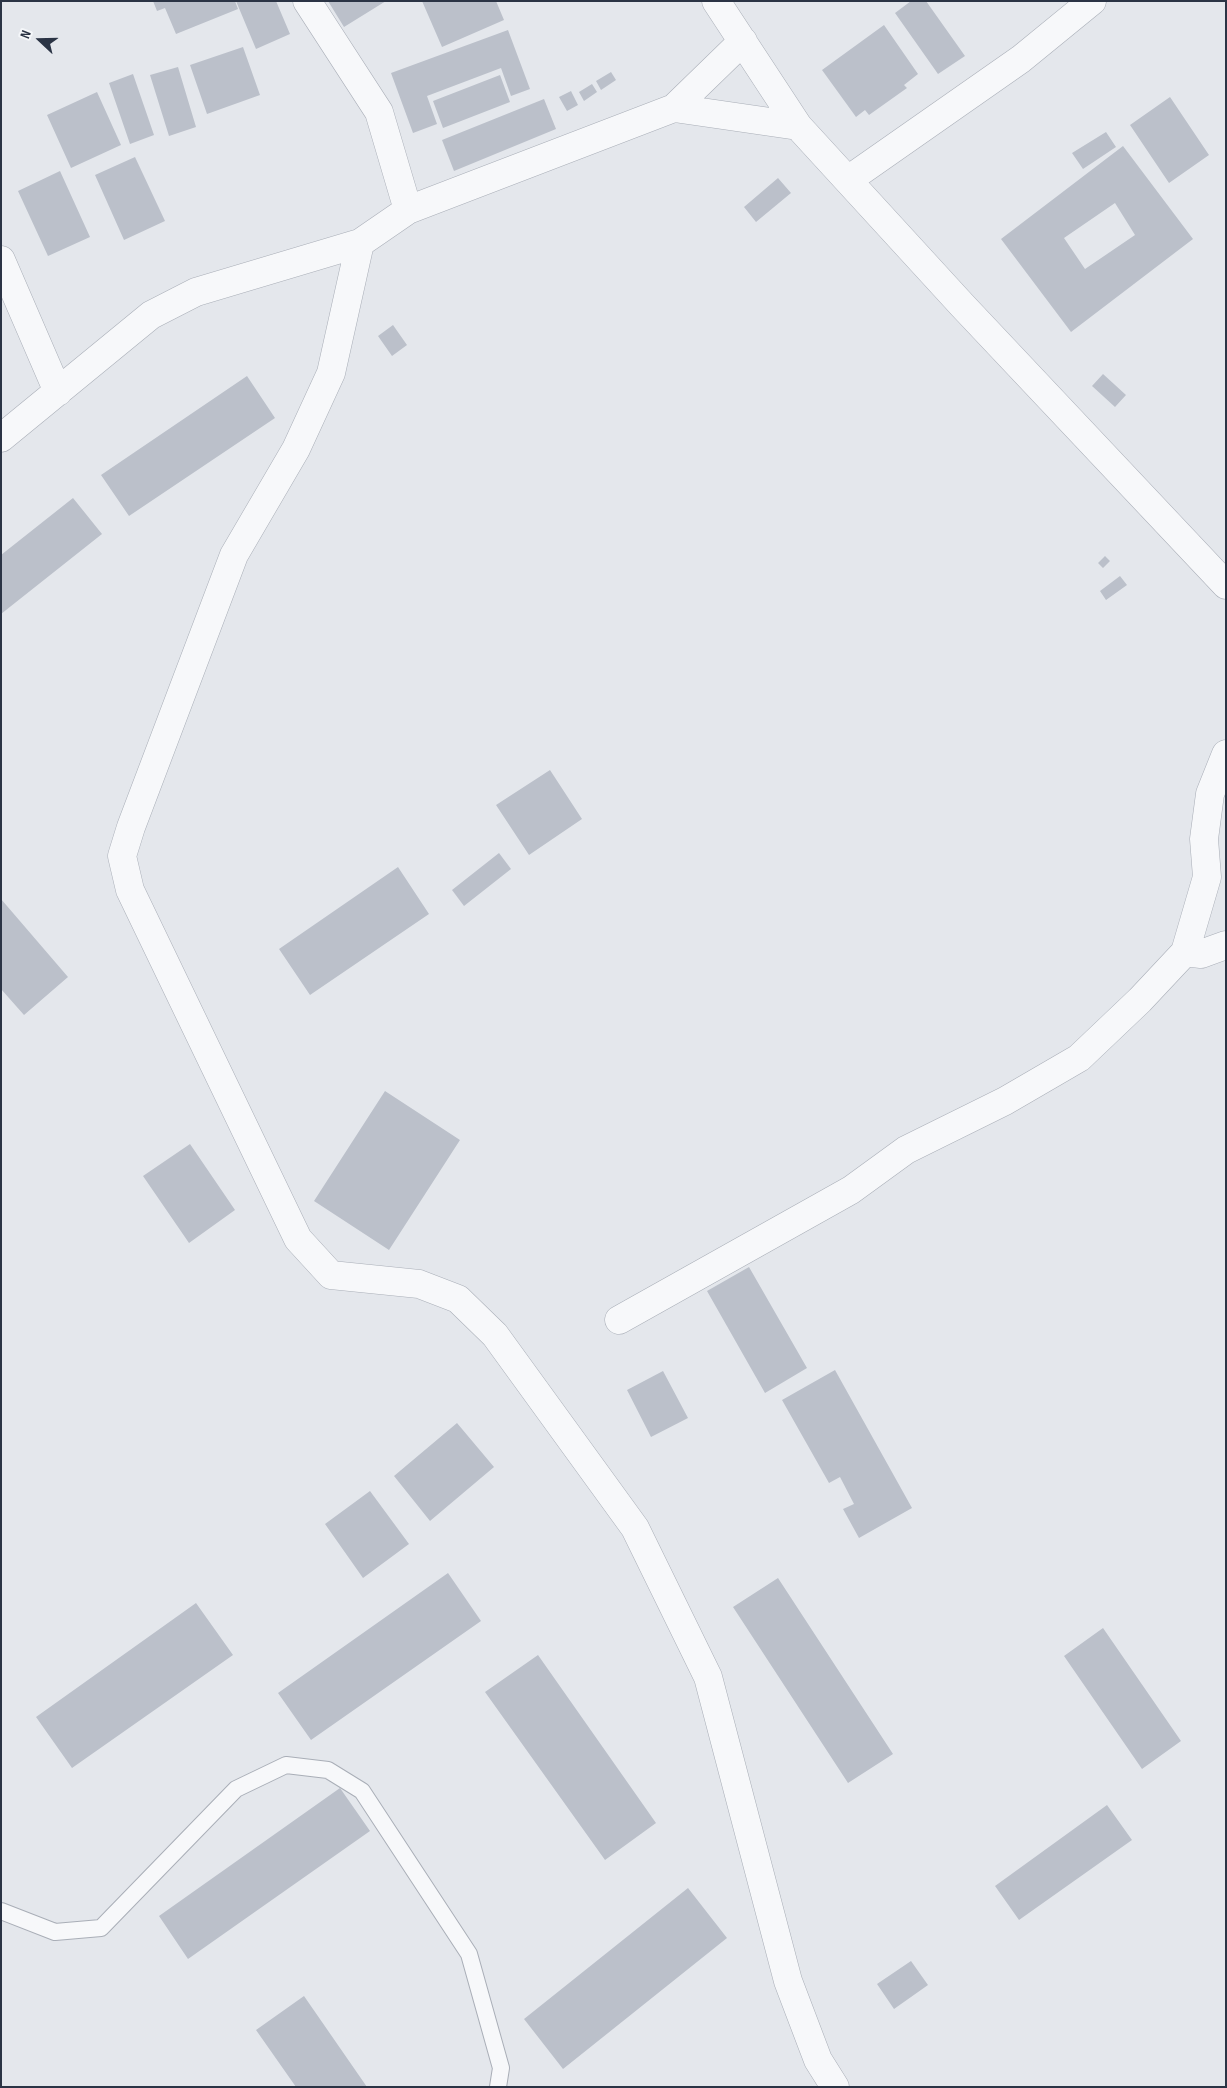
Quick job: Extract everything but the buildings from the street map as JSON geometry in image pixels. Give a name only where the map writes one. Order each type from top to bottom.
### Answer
[{"type":"street","points":[[308,1],[379,112],[408,210]]},
{"type":"street","points":[[716,1],[798,126],[962,305],[1226,585]]},
{"type":"street","points":[[848,180],[1021,59],[1092,1]]},
{"type":"street","points":[[1,438],[151,315],[196,292],[360,243],[408,210],[674,108],[743,41]]},
{"type":"street","points":[[674,108],[798,126]]},
{"type":"street","points":[[360,243],[331,373],[296,449],[234,554],[130,827],[122,856],[130,890],[298,1239],[331,1275],[419,1284],[458,1299],[494,1335],[635,1528],[708,1677],[788,1981],[818,2060],[834,2087]]},
{"type":"street","points":[[1,260],[58,392]]},
{"type":"street","points":[[619,1320],[851,1190],[906,1150],[1005,1101],[1079,1058],[1140,1000],[1185,952],[1207,877],[1204,839],[1210,794],[1226,754]]},
{"type":"street","points":[[1185,952],[1201,954],[1226,946]]},
{"type":"lane","points":[[1,1911],[54,1932],[101,1928],[236,1789],[286,1765],[328,1770],[362,1791],[469,1954],[501,2068],[498,2087]]}]
